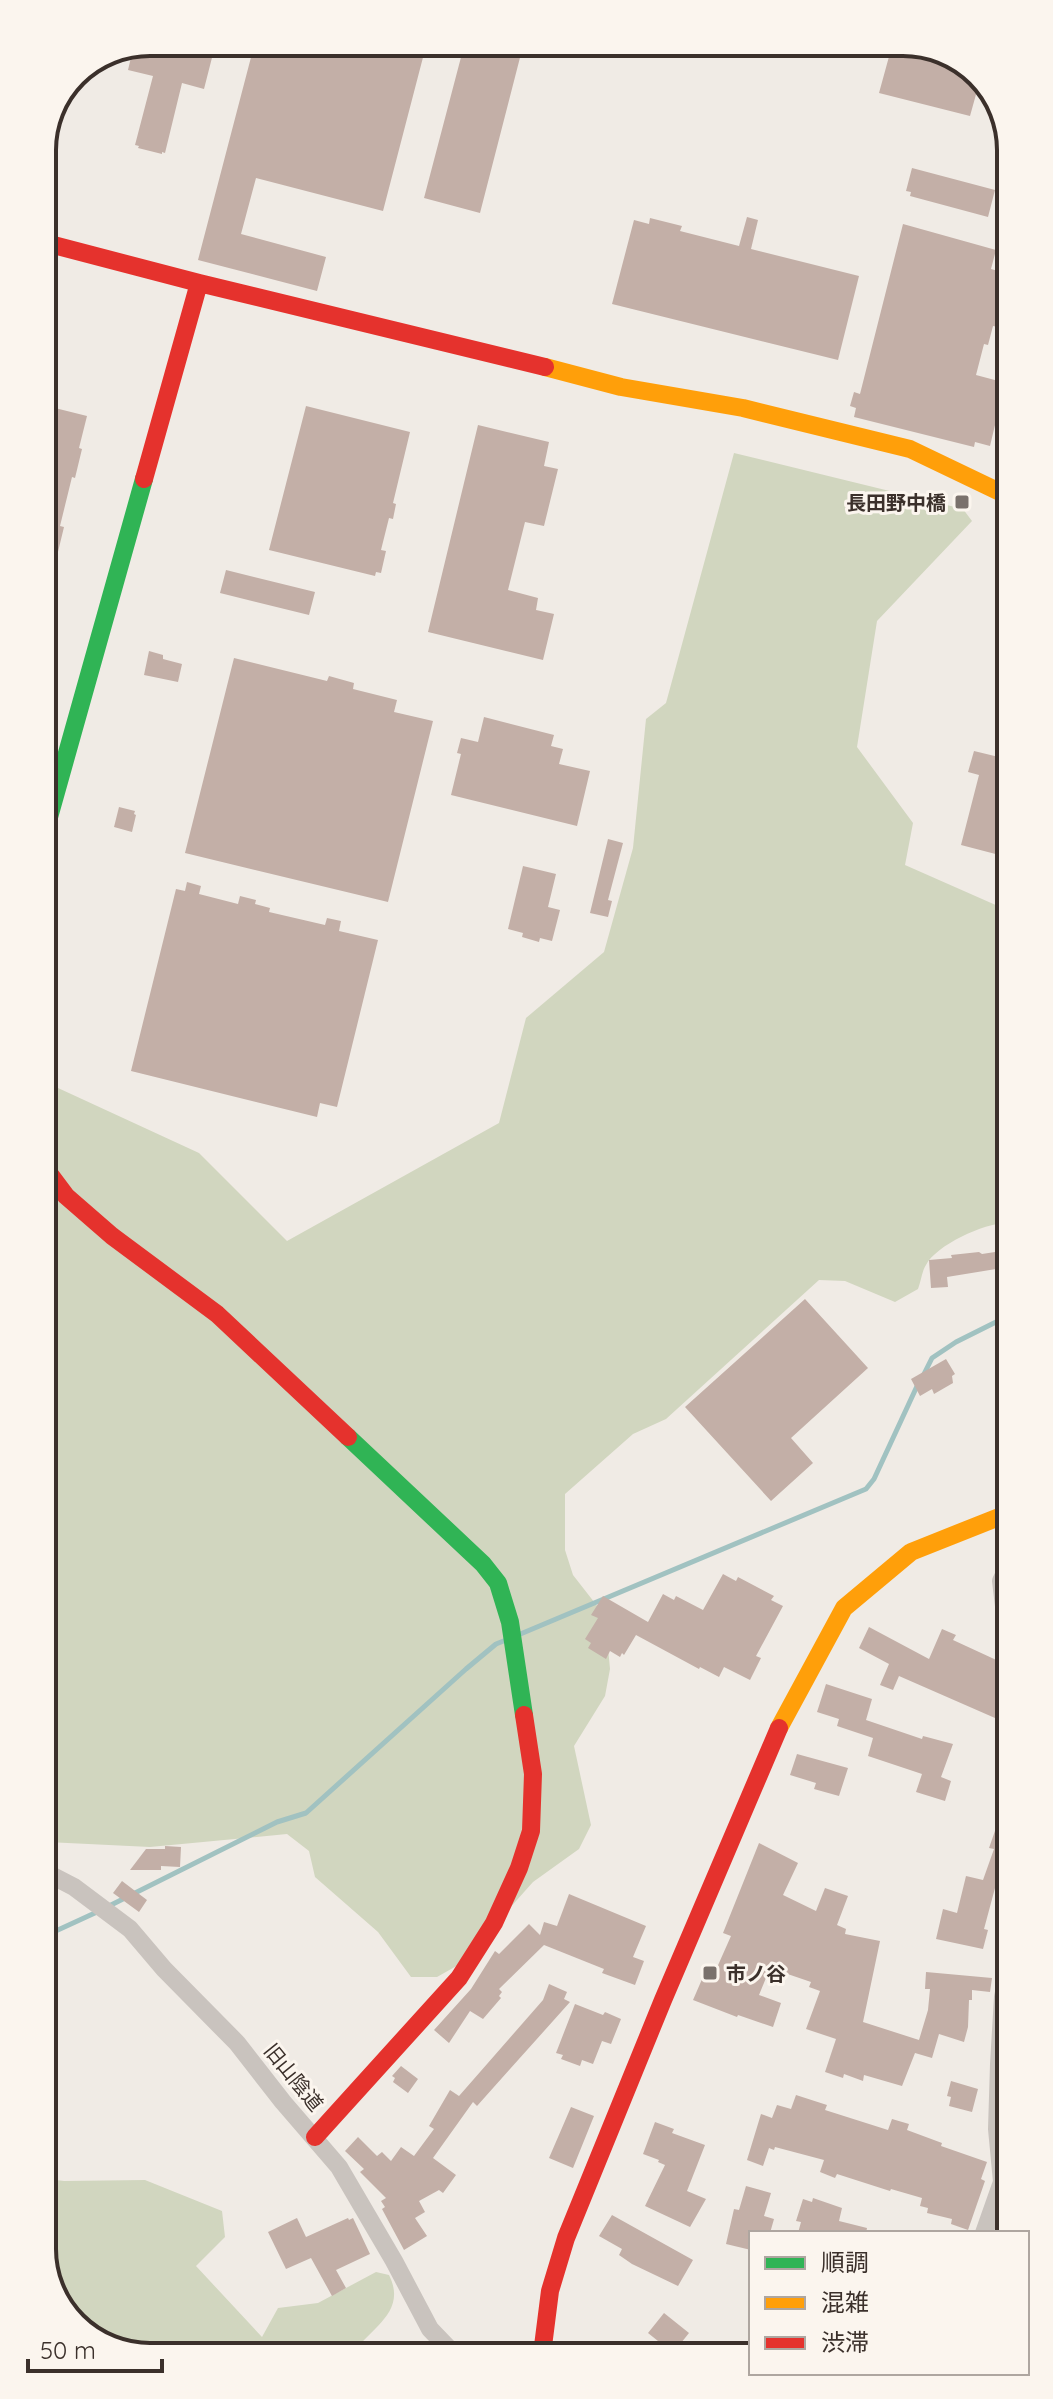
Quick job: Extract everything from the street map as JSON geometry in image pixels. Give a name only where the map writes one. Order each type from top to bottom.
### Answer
[{"type":"street","points":[[56,246],[621,387],[743,408],[910,449],[997,491]]},
{"type":"street","points":[[56,792],[199,283]]},
{"type":"street","points":[[56,1183],[66,1196],[112,1236],[217,1314],[483,1564],[498,1583],[510,1622],[533,1774],[531,1831],[519,1868],[494,1923],[459,1978],[315,2137]]},
{"type":"street","points":[[543,2343],[550,2291],[566,2238],[786,1712],[844,1608],[911,1552],[997,1518]]},
{"type":"street","name":"旧山陰道","points":[[56,1878],[74,1887],[130,1929],[164,1969],[237,2043],[339,2167],[430,2329],[443,2343]]},
{"type":"street","points":[[985,2231],[997,2205]]},
{"type":"green space","points":[[734,453],[963,509],[972,521],[877,621],[857,747],[913,823],[905,865],[997,906],[997,1224],[975,1231],[940,1250],[925,1267],[918,1289],[895,1302],[845,1281],[819,1280],[666,1419],[633,1434],[565,1494],[565,1550],[573,1575],[605,1616],[610,1669],[605,1696],[574,1746],[591,1825],[579,1849],[533,1882],[460,1964],[437,1977],[411,1977],[378,1932],[315,1877],[309,1851],[287,1834],[150,1847],[56,1842],[56,1087],[199,1153],[287,1241],[499,1123],[526,1018],[604,952],[633,848],[646,719],[666,703]]},
{"type":"green space","points":[[56,2180],[145,2180],[222,2211],[225,2237],[196,2266],[262,2337],[278,2308],[318,2303],[376,2272],[389,2275],[394,2288],[394,2300],[384,2319],[361,2343],[144,2343],[108,2333],[79,2311],[61,2279],[56,2249]]},
{"type":"building","points":[[212,56],[204,89],[182,83],[165,153],[135,145],[153,76],[128,70],[131,59],[138,57]]},
{"type":"building","points":[[251,56],[423,56],[383,211],[256,178],[241,234],[326,257],[317,291],[198,260]]},
{"type":"building","points":[[461,56],[520,56],[480,213],[424,198]]},
{"type":"building","points":[[889,56],[909,56],[939,63],[960,75],[977,92],[970,116],[879,93]]},
{"type":"building","points":[[912,168],[995,190],[988,217],[910,196],[911,192],[906,191]]},
{"type":"building","points":[[747,217],[758,220],[751,249],[859,276],[838,360],[612,304],[634,220],[649,224],[650,218],[682,226],[680,231],[739,246]]},
{"type":"building","points":[[903,224],[996,250],[991,269],[997,271],[997,327],[993,326],[988,345],[984,344],[976,375],[997,381],[997,417],[990,446],[975,442],[974,447],[854,417],[856,408],[850,406],[854,392],[860,394]]},
{"type":"building","points":[[306,406],[410,432],[393,503],[396,504],[393,519],[389,518],[381,550],[386,551],[381,573],[376,572],[375,576],[269,550]]},
{"type":"building","points":[[56,408],[87,416],[75,478],[72,477],[60,526],[64,527],[57,556]]},
{"type":"building","points":[[478,425],[549,442],[544,466],[558,469],[544,526],[525,522],[508,590],[538,598],[536,610],[554,614],[543,660],[428,632]]},
{"type":"building","points":[[226,570],[315,592],[309,615],[220,593]]},
{"type":"building","points":[[149,651],[182,664],[178,682],[144,675]]},
{"type":"building","points":[[234,658],[327,681],[329,676],[354,683],[353,689],[397,700],[394,712],[433,721],[388,902],[185,853]]},
{"type":"building","points":[[484,717],[554,735],[551,746],[563,749],[559,764],[590,771],[577,826],[451,795],[461,754],[457,753],[461,738],[478,742]]},
{"type":"building","points":[[974,751],[997,757],[997,854],[961,845],[979,775],[968,772]]},
{"type":"building","points":[[119,807],[135,811],[132,832],[114,827]]},
{"type":"building","points":[[608,839],[623,843],[608,900],[612,901],[608,917],[590,913]]},
{"type":"building","points":[[523,866],[556,874],[548,907],[560,910],[552,941],[540,938],[539,942],[508,929]]},
{"type":"building","points":[[187,882],[201,886],[199,894],[238,904],[240,896],[256,900],[255,904],[270,908],[269,912],[325,925],[327,918],[341,921],[339,931],[378,940],[337,1107],[320,1103],[317,1117],[131,1071],[176,889],[185,891]]},
{"type":"building","points":[[995,1252],[996,1269],[947,1277],[948,1287],[931,1288],[929,1260]]},
{"type":"building","points":[[805,1299],[868,1368],[791,1438],[813,1463],[771,1501],[685,1407]]},
{"type":"building","points":[[946,1359],[955,1374],[952,1376],[953,1383],[934,1394],[932,1389],[920,1396],[911,1379]]},
{"type":"building","points":[[723,1574],[736,1581],[738,1577],[774,1596],[771,1600],[783,1606],[756,1656],[761,1658],[750,1680],[724,1667],[719,1677],[636,1635],[620,1657],[610,1651],[606,1659],[588,1648],[591,1643],[585,1639],[598,1618],[591,1615],[603,1596],[648,1622],[663,1594],[674,1600],[676,1596],[703,1610]]},
{"type":"building","points":[[869,1627],[929,1659],[942,1629],[956,1635],[953,1640],[997,1660],[997,1714],[995,1718],[899,1676],[893,1690],[880,1685],[889,1664],[859,1648]]},
{"type":"building","points":[[826,1684],[872,1699],[866,1720],[922,1739],[923,1736],[953,1744],[941,1777],[951,1781],[945,1801],[916,1792],[922,1774],[868,1756],[873,1738],[837,1726],[839,1719],[817,1712]]},
{"type":"building","points":[[797,1754],[848,1768],[839,1796],[814,1789],[816,1783],[790,1775]]},
{"type":"building","points":[[997,1828],[997,1881],[984,1929],[988,1930],[983,1949],[936,1939],[943,1909],[957,1913],[966,1876],[983,1880],[994,1849],[989,1848]]},
{"type":"building","points":[[759,1843],[798,1863],[783,1895],[816,1911],[825,1888],[848,1896],[837,1925],[846,1929],[845,1934],[880,1941],[863,2022],[919,2040],[928,2010],[930,1989],[925,1989],[926,1972],[992,1978],[990,1992],[972,1990],[964,2042],[939,2034],[932,2058],[915,2053],[902,2086],[864,2075],[863,2081],[844,2074],[843,2078],[825,2072],[836,2039],[806,2029],[820,1991],[809,1987],[811,1982],[770,1968],[759,1995],[781,2003],[773,2027],[693,2000],[706,1970],[715,1972],[731,1936],[723,1933]]},
{"type":"building","points":[[165,1846],[181,1847],[180,1867],[130,1870],[146,1849],[165,1849]]},
{"type":"building","points":[[122,1881],[147,1900],[139,1912],[113,1893]]},
{"type":"building","points":[[569,1894],[646,1926],[633,1957],[644,1961],[635,1985],[544,1945],[499,1989],[501,1998],[483,2019],[470,2011],[449,2043],[434,2030],[471,1989],[495,1951],[499,1954],[529,1924],[540,1935],[544,1922],[557,1926]]},
{"type":"building","points":[[549,1984],[567,1992],[564,1999],[570,2002],[477,2106],[473,2102],[433,2158],[456,2175],[443,2193],[439,2190],[419,2201],[425,2212],[415,2218],[427,2236],[404,2250],[382,2209],[385,2207],[381,2201],[386,2198],[360,2172],[364,2169],[345,2151],[358,2137],[377,2156],[382,2152],[391,2161],[401,2147],[414,2156],[434,2129],[429,2126],[450,2090],[459,2096],[543,2000]]},
{"type":"building","points":[[575,2004],[621,2019],[611,2044],[602,2041],[593,2064],[582,2060],[580,2066],[561,2059],[563,2055],[556,2053]]},
{"type":"building","points":[[401,2066],[418,2079],[408,2093],[393,2082],[395,2078],[392,2076]]},
{"type":"building","points":[[951,2081],[978,2089],[972,2112],[949,2106],[951,2097],[947,2096]]},
{"type":"building","points":[[796,2095],[827,2105],[825,2110],[888,2130],[892,2119],[909,2124],[907,2130],[987,2162],[981,2179],[985,2181],[968,2230],[951,2224],[952,2219],[927,2213],[928,2208],[920,2206],[922,2198],[820,2172],[824,2160],[775,2147],[774,2150],[769,2148],[763,2166],[747,2160],[761,2114],[772,2118],[777,2105],[791,2109]]},
{"type":"building","points":[[571,2107],[594,2116],[573,2168],[549,2158]]},
{"type":"building","points":[[655,2122],[674,2129],[672,2133],[705,2145],[687,2191],[706,2199],[690,2227],[645,2206],[665,2165],[643,2154]]},
{"type":"building","points":[[746,2186],[771,2193],[764,2216],[774,2219],[771,2231],[749,2231],[749,2250],[726,2244],[734,2209],[739,2210]]},
{"type":"building","points":[[813,2198],[842,2208],[839,2221],[867,2228],[866,2231],[799,2231],[801,2222],[796,2221],[803,2199],[812,2202]]},
{"type":"building","points":[[612,2215],[693,2260],[678,2286],[632,2264],[619,2255],[622,2249],[599,2236]]},
{"type":"building","points":[[297,2218],[306,2237],[353,2218],[370,2254],[336,2270],[346,2288],[332,2296],[311,2258],[286,2269],[268,2232]]},
{"type":"building","points":[[664,2313],[689,2333],[681,2343],[660,2343],[648,2333]]},
{"type":"waterway","points":[[923,1376],[932,1358],[997,1322]]},
{"type":"waterway","points":[[518,1635],[866,1489],[874,1479],[918,1384]]},
{"type":"waterway","points":[[109,1906],[277,1822],[306,1813],[466,1669],[496,1644],[506,1640]]},
{"type":"waterway","points":[[56,1931],[97,1912]]},
{"type":"traffic: fast","points":[[56,792],[144,479]]},
{"type":"traffic: fast","points":[[348,1437],[483,1564],[498,1583],[510,1622],[524,1715]]},
{"type":"traffic: slow","points":[[545,367],[621,387],[743,408],[910,449],[997,491]]},
{"type":"traffic: slow","points":[[779,1728],[844,1608],[911,1552],[997,1518]]},
{"type":"traffic: jam","points":[[56,246],[545,367]]},
{"type":"traffic: jam","points":[[144,479],[199,283]]},
{"type":"traffic: jam","points":[[56,1183],[66,1196],[112,1236],[217,1314],[348,1437]]},
{"type":"traffic: jam","points":[[315,2137],[459,1978],[494,1923],[519,1868],[531,1831],[533,1774],[524,1715]]},
{"type":"traffic: jam","points":[[543,2343],[550,2291],[566,2238],[779,1728]]},
{"type":"place","name":"長田野中橋","points":[[962,502]]},
{"type":"place","name":"市ノ谷","points":[[710,1973]]}]
